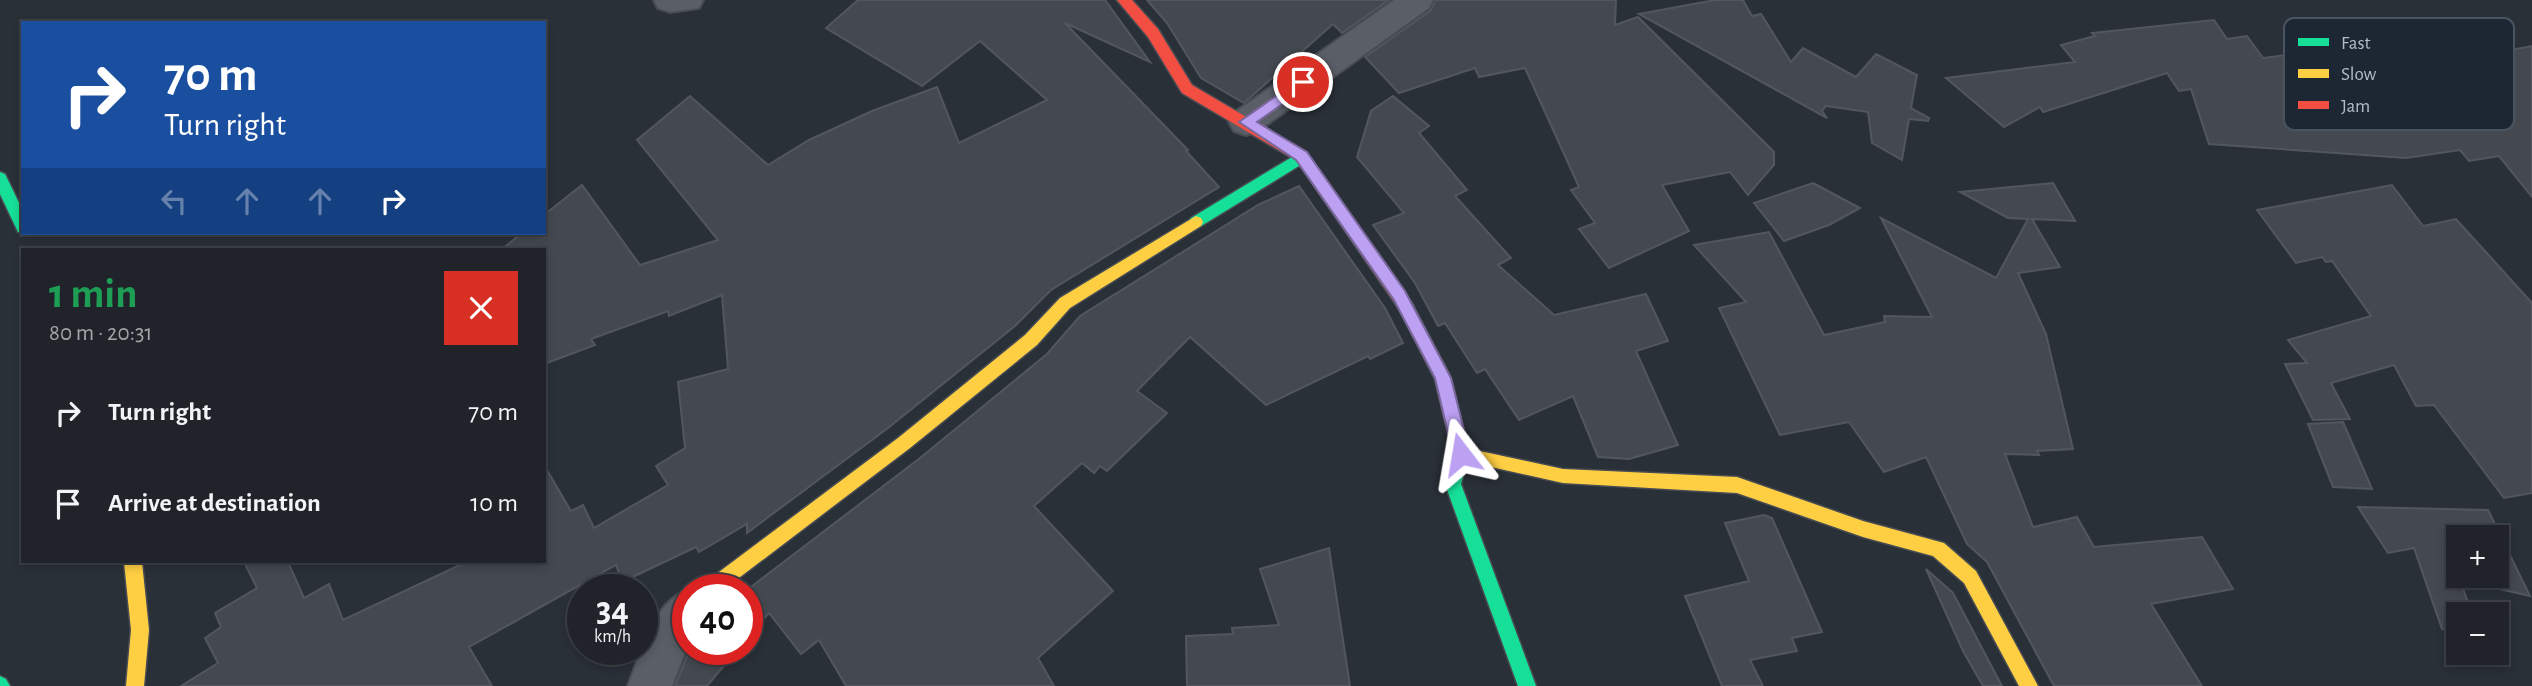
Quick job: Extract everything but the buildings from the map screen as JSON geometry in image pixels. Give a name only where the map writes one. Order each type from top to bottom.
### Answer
[{"type":"street","points":[[670,0],[687,0]]},
{"type":"street","points":[[1124,0],[1153,33],[1187,89],[1302,156],[1400,296],[1443,378],[1461,454],[1453,484],[1527,686]]},
{"type":"street","points":[[1246,122],[1417,0]]},
{"type":"street","points":[[730,574],[914,435],[1031,340],[1065,303],[1302,156]]},
{"type":"street","points":[[0,178],[21,223]]},
{"type":"street","points":[[1461,454],[1563,476],[1737,485],[1863,529],[1938,549],[1970,577],[2029,686]]},
{"type":"street","points":[[133,563],[140,630],[135,686]]},
{"type":"street","points":[[650,686],[672,629]]},
{"type":"traffic: fast","points":[[1196,222],[1302,157]]},
{"type":"traffic: fast","points":[[0,178],[21,224]]},
{"type":"traffic: fast","points":[[1406,307],[1443,378],[1461,454],[1453,484],[1527,686]]},
{"type":"traffic: slow","points":[[730,574],[904,443],[1031,340],[1065,303],[1196,222]]},
{"type":"traffic: slow","points":[[1461,454],[1563,476],[1737,485],[1863,529],[1938,549],[1970,577],[2029,686]]},
{"type":"traffic: slow","points":[[133,563],[140,630],[135,686]]},
{"type":"traffic: jam","points":[[1124,0],[1153,33],[1187,89],[1302,157],[1406,307]]},
{"type":"route","points":[[1303,82],[1246,122],[1302,156],[1400,296],[1443,378],[1461,454]]}]
